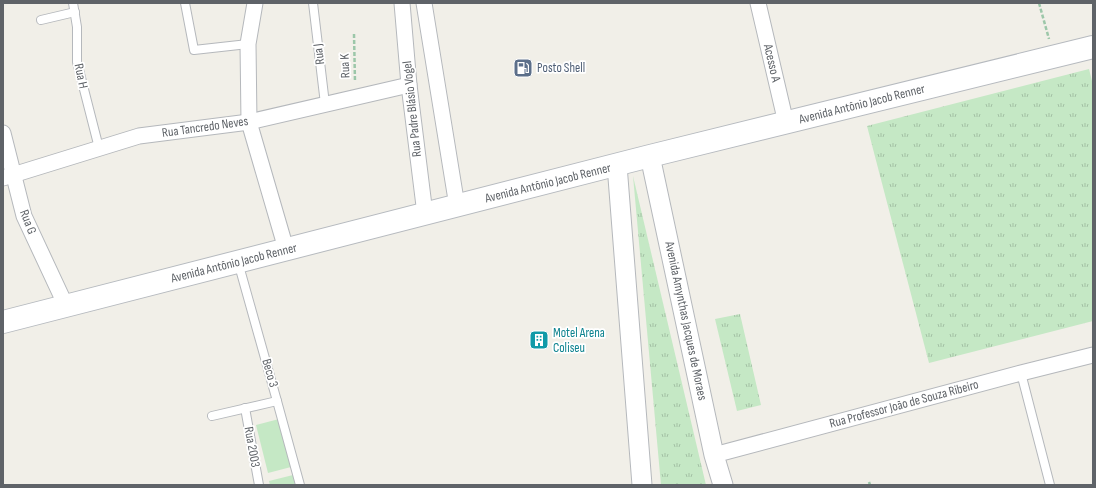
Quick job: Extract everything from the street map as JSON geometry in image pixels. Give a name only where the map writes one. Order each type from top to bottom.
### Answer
[{"type":"main road","name":"Avenida Antônio Jacob Renner","points":[[3,322],[650,156],[1093,47]]},
{"type":"street","points":[[255,3],[248,44],[249,122],[286,249]]},
{"type":"street","name":"Rua Padre Blásio Vogel","points":[[402,3],[408,85],[425,214]]},
{"type":"street","name":"Rua Padre Blásio Vogel","points":[[424,3],[457,206]]},
{"type":"street","name":"Acesso A","points":[[758,3],[786,123]]},
{"type":"street","name":"Rua Tancredo Neves","points":[[8,176],[138,136],[249,122],[408,85]]},
{"type":"street","name":"Rua G","points":[[3,133],[8,176],[24,216],[66,306]]},
{"type":"street","name":"Avenida Amynthas Jacques de Moraes","points":[[650,156],[714,455],[723,485]]},
{"type":"street","points":[[617,165],[642,485]]},
{"type":"street","name":"Rua Professor João de Souza Ribeiro","points":[[714,455],[1093,355]]},
{"type":"lane","name":"Rua H","points":[[73,3],[77,27],[77,62],[99,148]]},
{"type":"lane","points":[[185,3],[194,50],[248,44]]},
{"type":"lane","name":"Rua J","points":[[313,3],[325,104]]},
{"type":"lane","points":[[41,20],[74,12]]},
{"type":"lane","name":"Beco 3","points":[[238,262],[300,485]]},
{"type":"lane","points":[[1021,373],[1050,485]]},
{"type":"lane","points":[[212,416],[277,401]]},
{"type":"lane","name":"Rua 2003","points":[[245,408],[259,485]]},
{"type":"path","points":[[1040,3],[1053,57]]},
{"type":"path","name":"Rua K","points":[[354,34],[355,97]]},
{"type":"green space","points":[[1089,69],[1093,85],[1093,321],[929,363],[867,126]]},
{"type":"green space","points":[[633,176],[706,485],[661,485]]},
{"type":"green space","points":[[740,314],[761,405],[737,411],[715,319]]},
{"type":"green space","points":[[279,419],[291,467],[268,473],[256,425]]},
{"type":"green space","points":[[293,475],[295,485],[270,485],[269,481]]},
{"type":"place","name":"Posto Shell","points":[[523,68]]},
{"type":"place","name":"Motel Arena Coliseu","points":[[539,340]]}]
